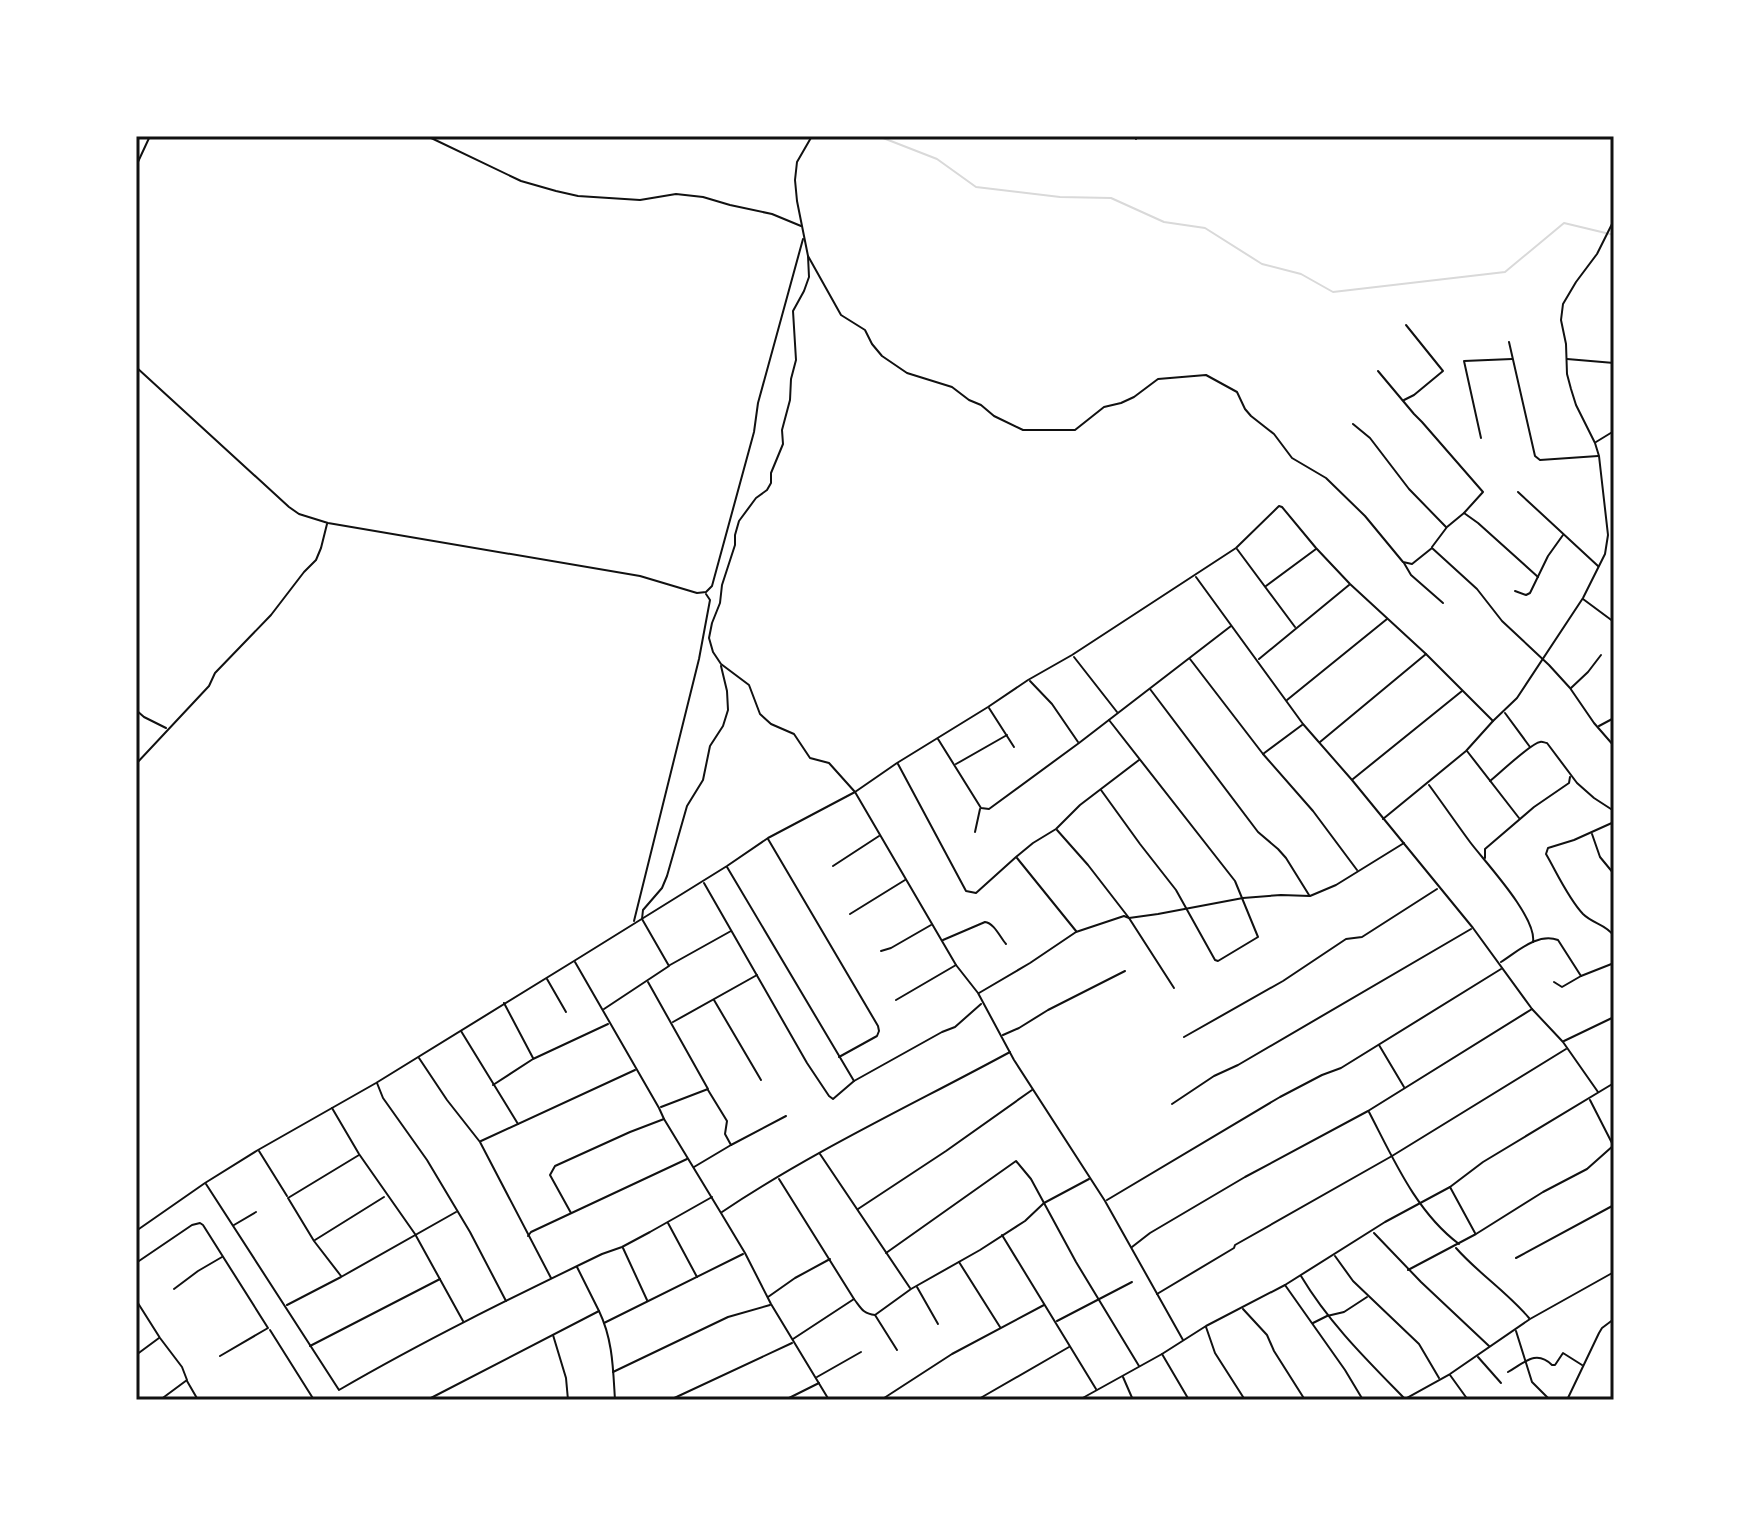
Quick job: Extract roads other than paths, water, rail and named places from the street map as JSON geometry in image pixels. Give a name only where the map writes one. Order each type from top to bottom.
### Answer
[{"type":"street","points":[[137,164],[150,136]]},
{"type":"street","points":[[427,136],[521,181],[556,191],[578,196],[640,200],[676,194],[695,195],[772,214],[802,226]]},
{"type":"street","points":[[812,136],[795,171],[809,277],[793,311],[796,360],[782,430],[783,444],[771,473],[771,483],[739,521],[709,638],[713,652],[721,664],[749,685],[760,714],[771,724],[794,734],[810,758],[829,763],[855,792],[956,965],[978,993],[1014,1060],[1105,1201],[1183,1340]]},
{"type":"street","points":[[1383,819],[1466,751],[1517,698],[1583,598],[1599,567],[1609,541],[1599,456],[1576,405],[1567,374],[1561,320],[1563,304],[1597,254],[1614,221]]},
{"type":"street","points":[[136,367],[299,514],[328,523],[640,576],[697,593],[706,592],[712,586],[746,463],[758,403],[804,236]]},
{"type":"street","points":[[808,256],[841,315],[865,330],[882,356],[907,373],[952,387],[1017,429],[1075,430],[1104,407],[1134,397],[1158,379],[1206,375],[1231,387],[1241,397],[1251,416],[1274,434],[1292,458],[1326,478],[1365,516],[1411,575],[1443,603]]},
{"type":"street","points":[[1403,400],[1414,395],[1443,371],[1406,325]]},
{"type":"street","points":[[1509,342],[1535,456],[1540,460],[1599,456]]},
{"type":"street","points":[[1481,438],[1464,361],[1513,359]]},
{"type":"street","points":[[1566,359],[1614,363]]},
{"type":"street","points":[[1378,371],[1483,492],[1447,527],[1432,548],[1412,564],[1403,562]]},
{"type":"street","points":[[1353,424],[1370,438],[1409,489],[1447,527]]},
{"type":"street","points":[[1595,443],[1614,431]]},
{"type":"street","points":[[1518,492],[1599,567]]},
{"type":"street","points":[[136,1231],[258,1150],[376,1083],[768,838],[855,792],[1028,680],[1074,654],[1236,548],[1280,506],[1350,584],[1493,721]]},
{"type":"street","points":[[1464,513],[1538,577]]},
{"type":"street","points":[[136,764],[209,686],[215,673],[271,615],[316,560],[328,523]]},
{"type":"street","points":[[1515,591],[1528,594],[1564,533]]},
{"type":"street","points":[[1236,548],[1296,628]]},
{"type":"street","points":[[1266,587],[1316,548]]},
{"type":"street","points":[[1432,548],[1477,589],[1502,621],[1549,665],[1614,746]]},
{"type":"street","points":[[1195,576],[1303,724],[1473,928],[1532,1009],[1563,1042],[1598,1092]]},
{"type":"street","points":[[1258,660],[1350,584]]},
{"type":"street","points":[[634,924],[699,659],[710,600],[706,592]]},
{"type":"street","points":[[1583,598],[1614,622]]},
{"type":"street","points":[[1286,700],[1387,619]]},
{"type":"street","points":[[981,808],[989,809],[1232,625]]},
{"type":"street","points":[[1074,654],[1117,712]]},
{"type":"street","points":[[1319,742],[1426,654]]},
{"type":"street","points":[[1546,655],[1549,665]]},
{"type":"street","points":[[1570,688],[1601,655]]},
{"type":"street","points":[[1189,659],[1358,871]]},
{"type":"street","points":[[669,966],[642,919],[643,910],[662,888],[687,806],[703,780],[710,746],[723,726],[728,710],[721,664]]},
{"type":"street","points":[[1028,680],[1052,704],[1079,743]]},
{"type":"street","points":[[1150,688],[1258,832],[1286,858],[1310,896]]},
{"type":"street","points":[[1352,780],[1462,691]]},
{"type":"street","points":[[988,707],[1014,747]]},
{"type":"street","points":[[136,710],[167,729]]},
{"type":"street","points":[[1503,711],[1530,748]]},
{"type":"street","points":[[1598,726],[1614,718]]},
{"type":"street","points":[[1101,790],[1176,890],[1205,945],[1218,961],[1258,937],[1235,881],[1109,720]]},
{"type":"street","points":[[1263,754],[1303,724]]},
{"type":"street","points":[[955,765],[1007,735]]},
{"type":"street","points":[[938,739],[981,808],[975,832]]},
{"type":"street","points":[[1490,781],[1530,748],[1541,742],[1547,743],[1577,783],[1614,811]]},
{"type":"street","points":[[1466,751],[1520,819]]},
{"type":"street","points":[[897,763],[966,891],[976,893],[1033,843],[1056,829],[1080,805],[1139,760]]},
{"type":"street","points":[[1569,783],[1571,775]]},
{"type":"street","points":[[1477,850],[1485,849],[1569,783],[1577,783]]},
{"type":"street","points":[[1428,784],[1530,923],[1533,942]]},
{"type":"street","points":[[1614,822],[1548,848],[1546,854],[1581,911],[1609,929],[1614,936]]},
{"type":"street","points":[[1056,829],[1129,918],[1174,988]]},
{"type":"street","points":[[1592,832],[1600,857],[1614,874]]},
{"type":"street","points":[[833,866],[880,835]]},
{"type":"street","points":[[768,838],[878,1026],[877,1036],[839,1057]]},
{"type":"street","points":[[978,993],[1076,932],[1124,916],[1129,918],[1243,898],[1310,896],[1336,885],[1404,843]]},
{"type":"street","points":[[1485,849],[1485,859]]},
{"type":"street","points":[[1016,857],[1076,932]]},
{"type":"street","points":[[727,866],[854,1081]]},
{"type":"street","points":[[850,914],[906,879]]},
{"type":"street","points":[[703,881],[830,1098],[833,1099],[854,1081],[955,1027],[982,1003]]},
{"type":"street","points":[[1184,1037],[1283,981],[1346,939],[1362,937],[1439,888]]},
{"type":"street","points":[[942,941],[985,922],[994,927],[1006,944]]},
{"type":"street","points":[[881,951],[932,924]]},
{"type":"street","points":[[1172,1104],[1214,1076],[1473,928]]},
{"type":"street","points":[[603,1010],[669,966],[732,930]]},
{"type":"street","points":[[1499,963],[1533,942],[1553,937],[1581,976]]},
{"type":"street","points":[[574,961],[829,1400]]},
{"type":"street","points":[[1554,982],[1562,987],[1614,963]]},
{"type":"street","points":[[896,1000],[956,965]]},
{"type":"street","points":[[1105,1201],[1280,1097],[1341,1068],[1502,968]]},
{"type":"street","points":[[1002,1036],[1125,971]]},
{"type":"street","points":[[672,1023],[757,975]]},
{"type":"street","points":[[546,978],[566,1012]]},
{"type":"street","points":[[648,981],[727,1121],[725,1134],[731,1145]]},
{"type":"street","points":[[713,999],[761,1080]]},
{"type":"street","points":[[504,1003],[533,1059]]},
{"type":"street","points":[[1131,1248],[1150,1233],[1245,1177],[1368,1111],[1532,1009]]},
{"type":"street","points":[[1563,1042],[1614,1017]]},
{"type":"street","points":[[493,1085],[533,1059],[609,1023]]},
{"type":"street","points":[[461,1030],[518,1125]]},
{"type":"street","points":[[1379,1045],[1405,1088]]},
{"type":"street","points":[[1156,1294],[1235,1245],[1392,1156],[1566,1049]]},
{"type":"street","points":[[721,1213],[820,1153],[1011,1052]]},
{"type":"street","points":[[418,1057],[480,1142],[552,1279]]},
{"type":"street","points":[[480,1142],[637,1069]]},
{"type":"street","points":[[376,1083],[383,1098],[427,1160],[507,1302]]},
{"type":"street","points":[[1079,1400],[1206,1326],[1301,1276],[1385,1222],[1450,1187],[1483,1162],[1614,1083]]},
{"type":"street","points":[[659,1108],[708,1089]]},
{"type":"street","points":[[858,1209],[1033,1089]]},
{"type":"street","points":[[1408,1270],[1502,1220],[1543,1192],[1587,1169],[1614,1146],[1590,1100]]},
{"type":"street","points":[[332,1108],[359,1154],[415,1234],[463,1322]]},
{"type":"street","points":[[1368,1111],[1420,1203],[1437,1226],[1459,1244]]},
{"type":"street","points":[[693,1168],[786,1116]]},
{"type":"street","points":[[572,1214],[550,1175],[555,1166],[664,1119]]},
{"type":"street","points":[[258,1150],[314,1241],[341,1277]]},
{"type":"street","points":[[820,1153],[911,1289]]},
{"type":"street","points":[[288,1198],[359,1154]]},
{"type":"street","points":[[528,1236],[688,1159]]},
{"type":"street","points":[[886,1253],[1016,1161],[1140,1367]]},
{"type":"street","points":[[779,1178],[854,1299],[863,1311],[875,1315],[911,1289],[1025,1221],[1044,1203],[1089,1178]]},
{"type":"street","points":[[205,1183],[339,1390],[463,1322],[622,1247],[712,1197]]},
{"type":"street","points":[[1450,1187],[1476,1234]]},
{"type":"street","points":[[314,1241],[387,1195]]},
{"type":"street","points":[[1516,1258],[1614,1205]]},
{"type":"street","points":[[233,1226],[256,1212]]},
{"type":"street","points":[[286,1306],[456,1212]]},
{"type":"street","points":[[136,1263],[192,1225],[200,1223],[314,1400]]},
{"type":"street","points":[[668,1223],[697,1278]]},
{"type":"street","points":[[525,1229],[531,1232]]},
{"type":"street","points":[[1373,1231],[1408,1270],[1490,1347]]},
{"type":"street","points":[[1002,1235],[1097,1390]]},
{"type":"street","points":[[1455,1246],[1530,1319]]},
{"type":"street","points":[[622,1247],[648,1301]]},
{"type":"street","points":[[604,1323],[745,1253]]},
{"type":"street","points":[[1334,1254],[1353,1281],[1419,1344],[1439,1379]]},
{"type":"street","points":[[174,1289],[223,1256]]},
{"type":"street","points":[[767,1298],[830,1259]]},
{"type":"street","points":[[959,1262],[1001,1328]]},
{"type":"street","points":[[577,1266],[604,1323],[612,1352],[615,1400]]},
{"type":"street","points":[[1301,1276],[1327,1316],[1405,1400],[1450,1374],[1530,1319],[1614,1272]]},
{"type":"street","points":[[309,1347],[441,1279]]},
{"type":"street","points":[[1056,1322],[1132,1282]]},
{"type":"street","points":[[1285,1285],[1363,1400]]},
{"type":"street","points":[[917,1287],[938,1324]]},
{"type":"street","points":[[240,1295],[246,1291]]},
{"type":"street","points":[[1311,1324],[1344,1312],[1368,1296]]},
{"type":"street","points":[[670,1400],[793,1341],[854,1299]]},
{"type":"street","points":[[136,1300],[182,1367],[198,1400]]},
{"type":"street","points":[[613,1372],[728,1317],[771,1304]]},
{"type":"street","points":[[881,1400],[952,1354],[1044,1305]]},
{"type":"street","points":[[1242,1308],[1267,1335],[1305,1400]]},
{"type":"street","points":[[427,1400],[599,1311]]},
{"type":"street","points":[[875,1315],[897,1350]]},
{"type":"street","points":[[1567,1400],[1602,1328],[1614,1319]]},
{"type":"street","points":[[1206,1326],[1215,1353],[1245,1400]]},
{"type":"street","points":[[220,1356],[268,1328]]},
{"type":"street","points":[[1515,1330],[1535,1386],[1550,1400]]},
{"type":"street","points":[[553,1335],[566,1378],[568,1400]]},
{"type":"street","points":[[136,1355],[160,1338]]},
{"type":"street","points":[[977,1400],[1070,1346]]},
{"type":"street","points":[[816,1378],[861,1352]]},
{"type":"street","points":[[1508,1372],[1536,1357],[1543,1357],[1554,1365],[1564,1353],[1583,1365]]},
{"type":"street","points":[[1162,1354],[1189,1400]]},
{"type":"street","points":[[1477,1356],[1501,1383]]},
{"type":"street","points":[[1450,1374],[1468,1400]]},
{"type":"street","points":[[1123,1377],[1133,1400]]},
{"type":"street","points":[[160,1400],[187,1380]]},
{"type":"street","points":[[785,1400],[819,1383]]},
{"type":"waterway","points":[[878,136],[937,159],[976,187],[1060,197],[1111,198],[1164,222],[1205,228],[1262,264],[1301,274],[1333,292],[1505,272],[1564,223],[1614,235]]}]
